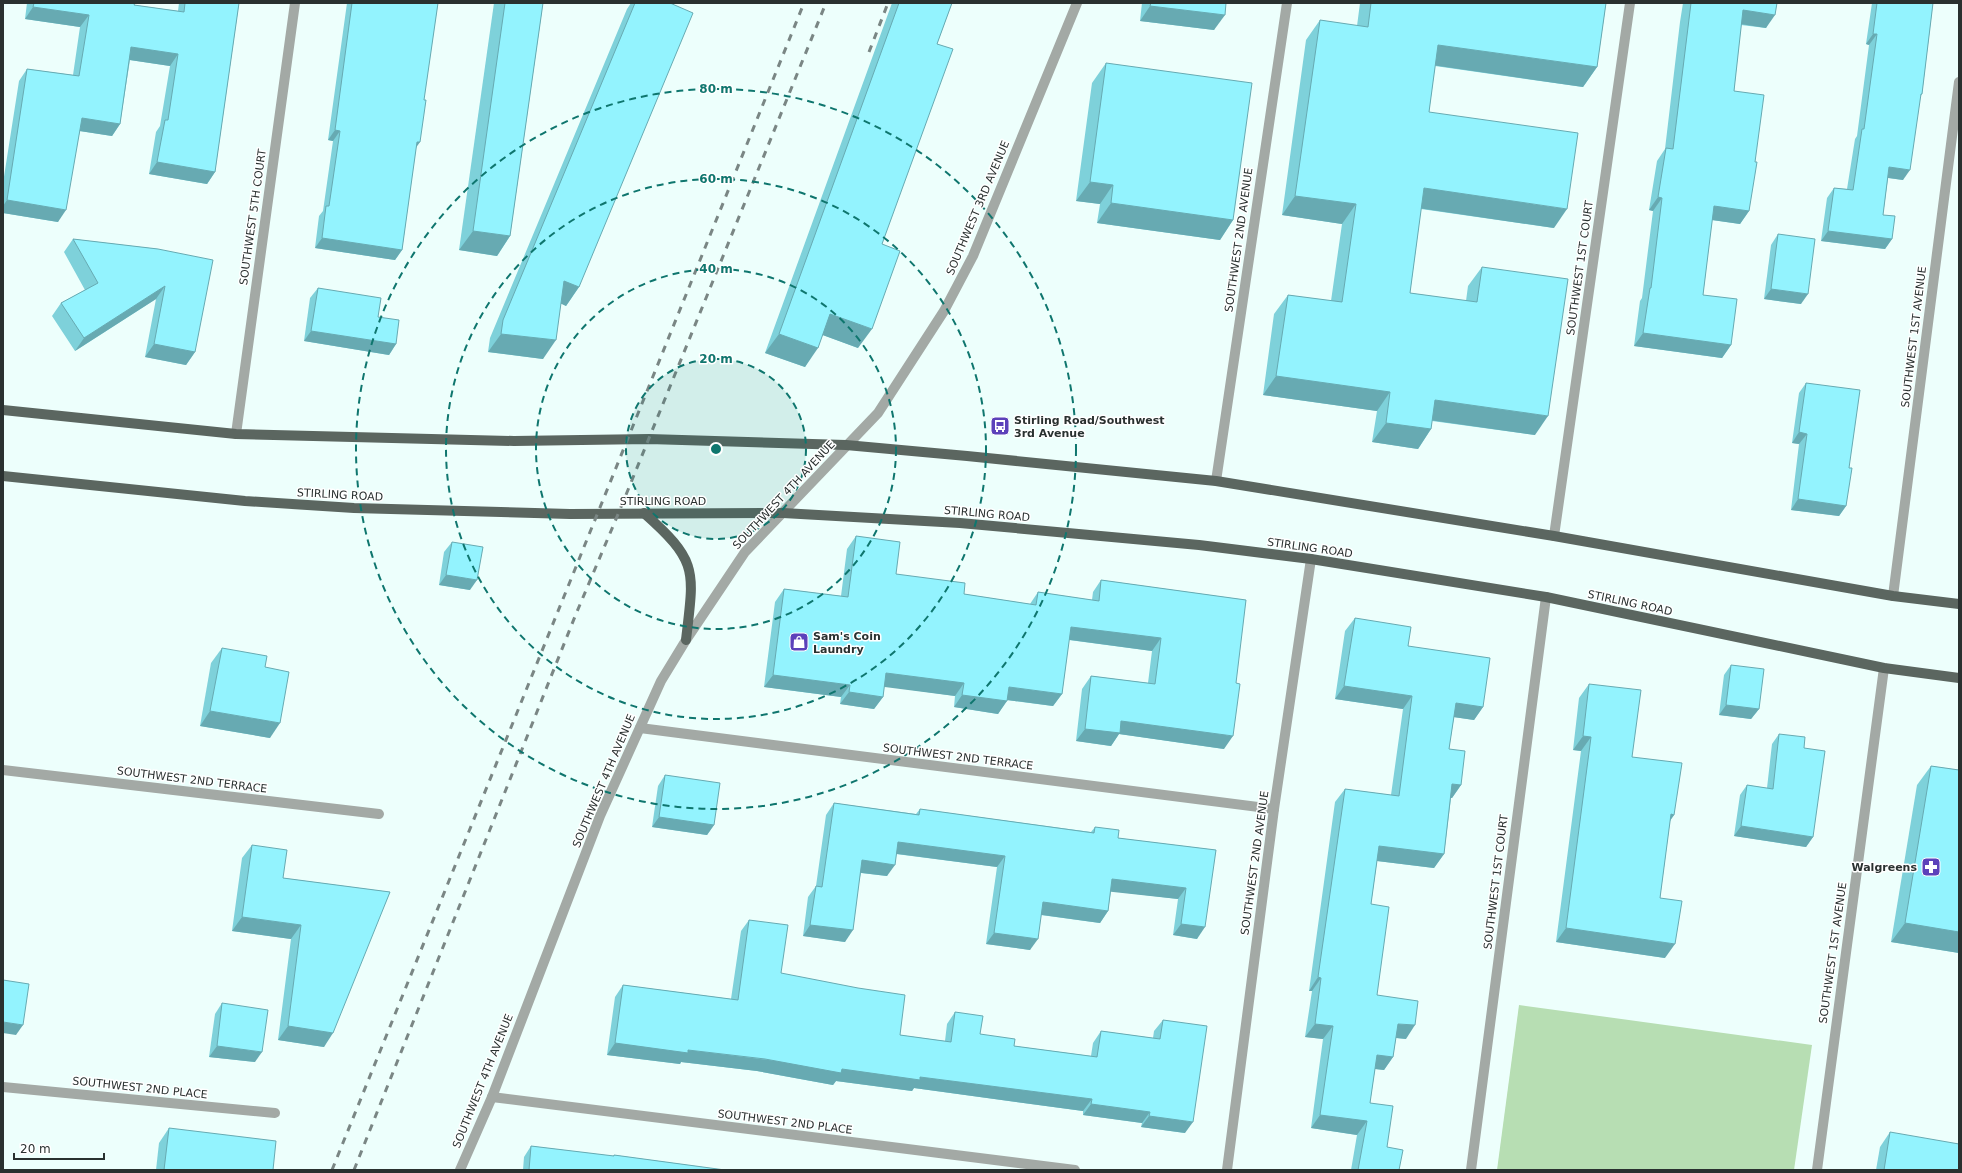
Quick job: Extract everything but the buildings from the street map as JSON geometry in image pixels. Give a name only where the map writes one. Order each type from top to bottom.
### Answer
[{"type":"main road","points":[[3,410],[236,434],[498,440],[649,439],[846,445],[1216,481],[1554,536],[1893,596],[1959,604]]},
{"type":"main road","name":"STIRLING ROAD","points":[[3,476],[238,500],[354,508],[540,513],[783,513],[960,523],[1199,545],[1311,559],[1546,597],[1884,668],[1959,678]]},
{"type":"main road","points":[[644,513],[667,533],[684,554],[690,570],[692,588],[686,640]]},
{"type":"street","name":"SOUTHWEST 5TH COURT","points":[[236,434],[295,3]]},
{"type":"street","name":"SOUTHWEST 3RD AVENUE","points":[[846,445],[878,413],[948,305],[973,256],[1077,3]]},
{"type":"street","name":"SOUTHWEST 2ND AVENUE","points":[[1216,481],[1287,3]]},
{"type":"street","name":"SOUTHWEST 1ST COURT","points":[[1554,536],[1630,3]]},
{"type":"street","name":"SOUTHWEST 1ST AVENUE","points":[[1893,596],[1959,82]]},
{"type":"street","name":"SOUTHWEST 4TH AVENUE","points":[[460,1170],[492,1097],[600,816],[661,681],[686,640],[745,552],[846,445]]},
{"type":"street","name":"SOUTHWEST 2ND AVENUE","points":[[1227,1170],[1274,809],[1311,559]]},
{"type":"street","name":"SOUTHWEST 1ST COURT","points":[[1471,1170],[1546,597]]},
{"type":"street","name":"SOUTHWEST 1ST AVENUE","points":[[1817,1170],[1884,668]]},
{"type":"street","name":"SOUTHWEST 2ND TERRACE","points":[[640,728],[1274,809]]},
{"type":"street","name":"SOUTHWEST 2ND TERRACE","points":[[3,770],[379,814]]},
{"type":"street","name":"SOUTHWEST 2ND PLACE","points":[[3,1087],[275,1113]]},
{"type":"street","name":"SOUTHWEST 2ND PLACE","points":[[492,1097],[1075,1170]]},
{"type":"green space","points":[[1519,1005],[1812,1045],[1794,1170],[1497,1170]]},
{"type":"railway","points":[[332,1170],[804,3]]},
{"type":"railway","points":[[354,1170],[576,614],[826,3]]},
{"type":"railway","points":[[869,52],[888,3]]},
{"type":"place","name":"Stirling Road/Southwest 3rd Avenue","points":[[1000,426]]},
{"type":"place","name":"Sam's Coin Laundry","points":[[799,642]]},
{"type":"place","name":"Walgreens","points":[[1931,867]]}]
